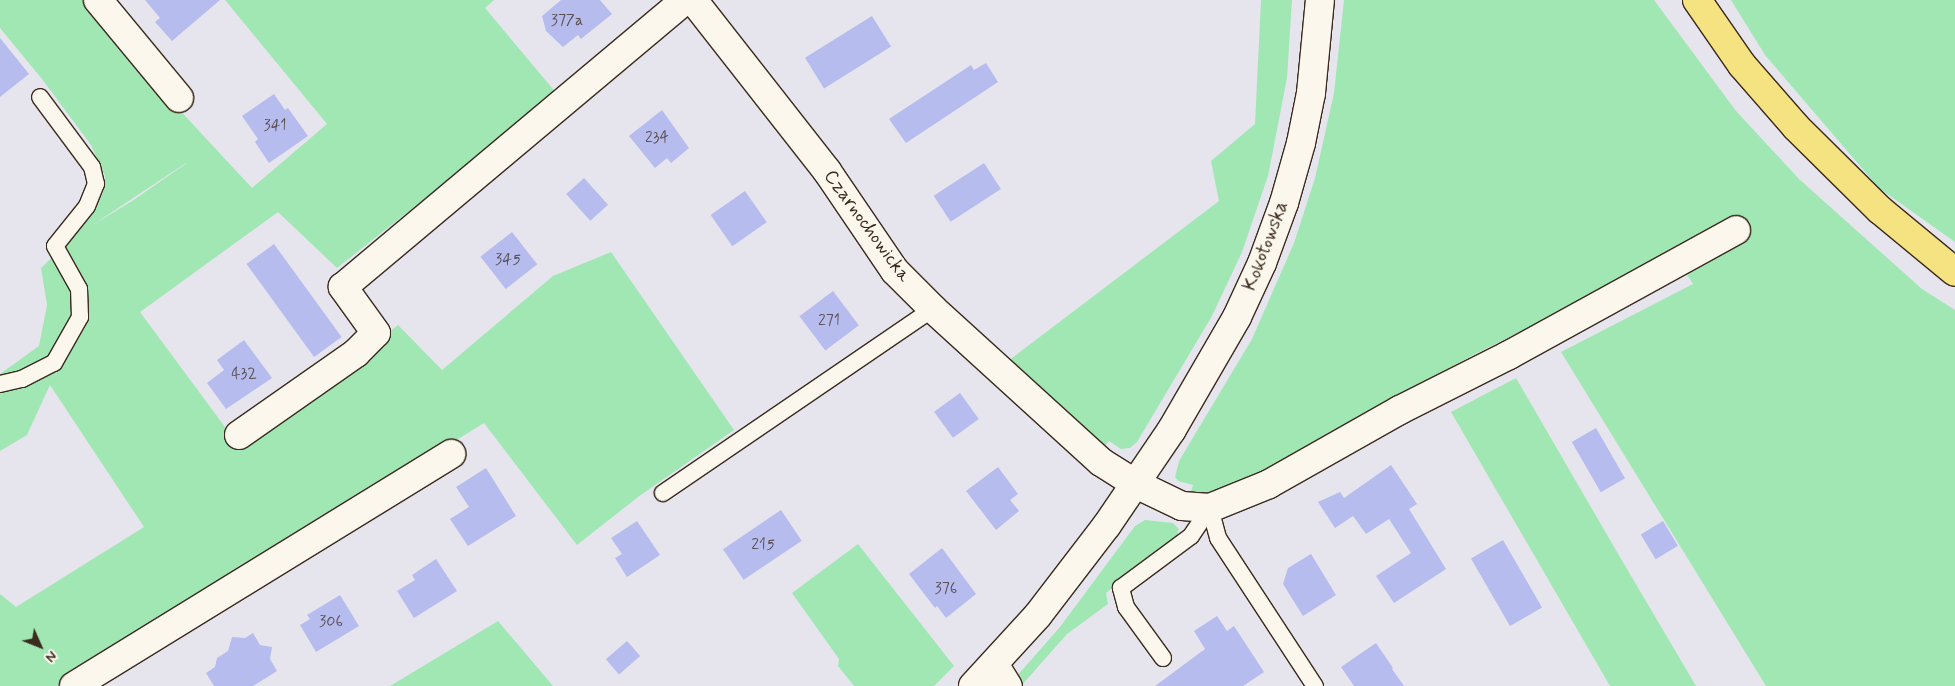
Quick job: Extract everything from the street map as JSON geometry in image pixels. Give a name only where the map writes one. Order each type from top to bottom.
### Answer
[{"type":"highway","points":[[1697,0],[1742,65],[1796,127],[1880,210],[1955,272]]},
{"type":"street","points":[[98,0],[179,98]]},
{"type":"street","points":[[239,435],[356,353],[376,332],[343,287],[685,0]]},
{"type":"street","name":"Czarnochowicka","points":[[693,0],[827,171],[895,271],[933,309],[1093,455],[1141,476],[1182,506],[1210,508]]},
{"type":"street","name":"Kokotowska","points":[[973,686],[1001,675],[1038,616],[1141,476],[1206,374],[1237,317],[1262,263],[1278,220],[1298,152],[1311,93],[1320,0]]},
{"type":"street","points":[[1210,508],[1269,484],[1400,410],[1509,355],[1736,230]]},
{"type":"street","points":[[74,686],[450,454]]},
{"type":"lane","points":[[0,384],[22,380],[54,363],[80,317],[78,289],[55,246],[87,206],[96,184],[92,166],[40,97]]},
{"type":"lane","points":[[663,493],[933,309]]},
{"type":"lane","points":[[1163,658],[1126,607],[1121,588],[1192,536],[1210,508]]},
{"type":"lane","points":[[1210,508],[1218,538],[1315,686]]},
{"type":"green space","points":[[0,0],[87,0],[174,104],[252,188],[327,124],[225,0],[494,0],[485,8],[557,94],[337,268],[278,212],[140,312],[242,450],[398,325],[442,370],[553,276],[611,252],[734,430],[638,497],[577,545],[484,423],[57,686],[0,686],[0,594],[16,607],[144,527],[50,385],[27,435],[0,451],[0,374],[39,346],[47,305],[41,268],[72,238],[103,193],[105,176],[91,145],[42,79],[0,28]],"holes":[[[187,163],[132,201],[91,226]]]},
{"type":"green space","points":[[1261,0],[1292,0],[1287,78],[1268,176],[1242,252],[1212,316],[1137,442],[1130,448],[1121,449],[1109,441],[1104,447],[1008,361],[1219,201],[1211,161],[1255,124]]},
{"type":"green space","points":[[1344,0],[1654,0],[1736,111],[1799,179],[1922,289],[1955,310],[1955,686],[1766,686],[1561,352],[1693,284],[1671,249],[1597,294],[1473,355],[1233,489],[1190,494],[1193,485],[1178,481],[1175,477],[1179,461],[1252,339],[1294,243],[1315,178],[1334,93]]},
{"type":"green space","points":[[1731,0],[1955,0],[1955,242],[1879,188],[1765,55]]},
{"type":"green space","points":[[1516,378],[1696,686],[1610,686],[1451,412]]},
{"type":"green space","points":[[1145,520],[1173,523],[1179,529],[1176,539],[1152,555],[1106,593],[1108,604],[1067,634],[1021,686],[1016,677],[1060,627],[1135,526]]},
{"type":"green space","points":[[858,544],[954,666],[934,686],[854,686],[838,666],[839,659],[792,593]]},
{"type":"green space","points":[[498,621],[553,686],[390,686]]},
{"type":"building","points":[[145,0],[220,0],[172,41],[155,22],[160,18]]},
{"type":"building","points":[[561,0],[600,0],[612,14],[581,39],[578,35],[563,47],[546,31],[542,16]]},
{"type":"building","points":[[872,16],[891,47],[824,88],[805,58]]},
{"type":"building","points":[[0,38],[29,74],[0,97]]},
{"type":"building","points":[[986,63],[998,82],[906,143],[889,119],[971,65],[974,70]]},
{"type":"building","points":[[274,94],[285,110],[288,108],[308,136],[269,163],[255,142],[258,139],[242,116]]},
{"type":"building","points":[[662,110],[689,148],[671,163],[667,158],[655,168],[629,136]]},
{"type":"building","points":[[984,163],[1001,189],[951,222],[934,196]]},
{"type":"building","points":[[584,178],[608,205],[590,221],[566,194]]},
{"type":"building","points":[[745,191],[767,222],[732,246],[711,215]]},
{"type":"building","points":[[512,232],[537,264],[506,289],[480,257]]},
{"type":"building","points":[[274,244],[342,337],[314,357],[246,264]]},
{"type":"building","points":[[833,291],[859,325],[825,351],[799,316]]},
{"type":"building","points":[[244,340],[272,378],[226,409],[207,383],[224,370],[217,360]]},
{"type":"building","points":[[960,393],[979,419],[953,438],[934,412]]},
{"type":"building","points":[[1596,428],[1625,478],[1601,492],[1572,442]]},
{"type":"building","points":[[1391,465],[1417,504],[1409,509],[1446,569],[1394,603],[1376,576],[1411,553],[1389,519],[1366,534],[1353,516],[1335,528],[1318,502],[1340,492],[1344,498]]},
{"type":"building","points":[[998,467],[1018,494],[1010,500],[1019,511],[996,530],[966,491]]},
{"type":"building","points":[[486,468],[516,516],[468,546],[450,519],[469,507],[456,487]]},
{"type":"building","points":[[781,510],[802,541],[744,580],[723,549]]},
{"type":"building","points":[[637,521],[660,555],[627,577],[615,558],[622,554],[611,538]]},
{"type":"building","points":[[1663,521],[1678,546],[1656,559],[1641,534]]},
{"type":"building","points":[[1503,540],[1542,608],[1510,626],[1471,558]]},
{"type":"building","points":[[942,548],[976,594],[946,618],[937,606],[935,608],[909,574]]},
{"type":"building","points":[[1311,554],[1336,595],[1303,616],[1283,584],[1288,568]]},
{"type":"building","points":[[436,559],[457,591],[414,618],[397,591],[415,580],[412,575]]},
{"type":"building","points":[[340,595],[359,626],[316,652],[300,625],[310,619],[307,615]]},
{"type":"building","points":[[1217,616],[1227,631],[1234,626],[1264,672],[1243,686],[1155,686],[1205,649],[1194,631]]},
{"type":"building","points":[[253,633],[260,645],[272,647],[270,659],[277,671],[253,686],[214,686],[206,673],[215,667],[217,658],[228,651],[232,637],[245,638]]},
{"type":"building","points":[[627,641],[640,656],[619,674],[606,659]]},
{"type":"building","points":[[1376,643],[1404,686],[1354,686],[1341,667]]}]
